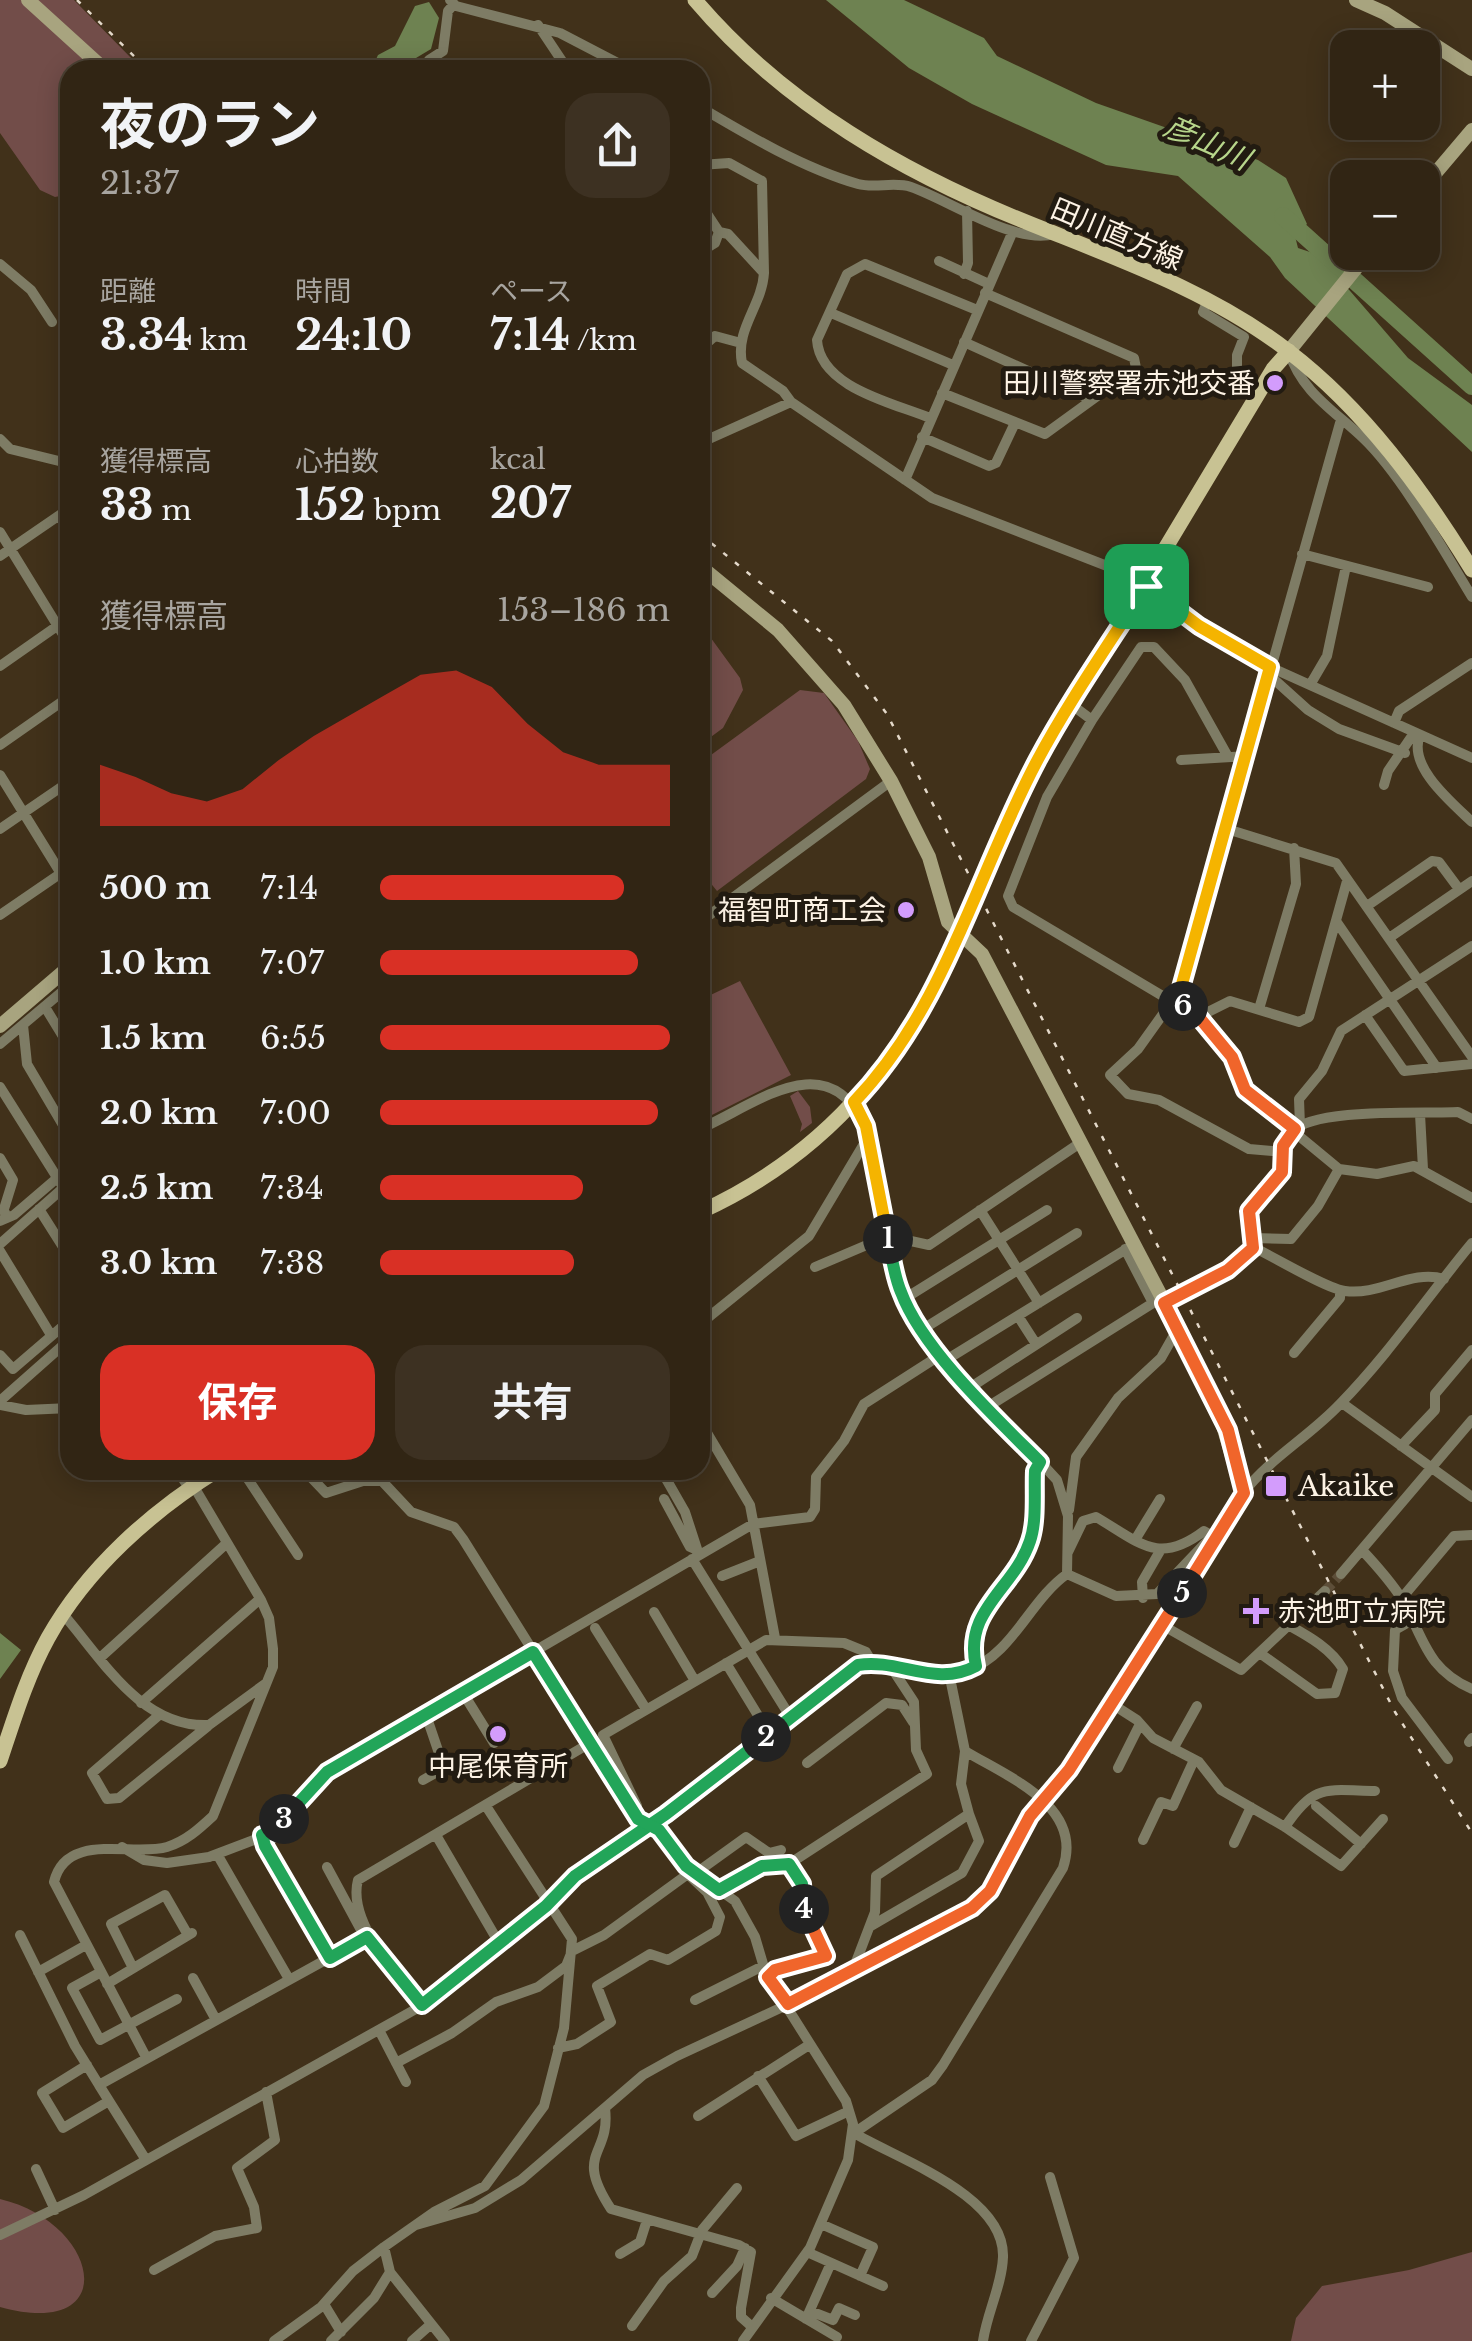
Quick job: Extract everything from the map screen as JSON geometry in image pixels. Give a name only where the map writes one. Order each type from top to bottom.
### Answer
[{"type":"main road","name":"田川直方線","points":[[695,0],[753,60],[871,150],[1207,302],[1292,346],[1395,455],[1472,570]]},
{"type":"main road","points":[[710,1207],[758,1182],[822,1134],[854,1102],[914,1027],[1037,762],[1259,394],[1292,346]]},
{"type":"main road","points":[[0,1760],[37,1660],[63,1614],[123,1544],[202,1480]]},
{"type":"street","points":[[28,0],[94,60]]},
{"type":"street","points":[[1356,0],[1385,13],[1472,69]]},
{"type":"street","points":[[428,60],[443,51],[452,2],[538,24],[611,60]]},
{"type":"street","points":[[538,24],[561,60]]},
{"type":"street","points":[[710,113],[759,141],[854,183],[874,188],[907,186],[1013,231],[1040,238],[1054,233]]},
{"type":"street","points":[[1440,168],[1472,130]]},
{"type":"street","points":[[710,164],[729,163],[762,181],[763,296],[743,329],[742,363],[783,391],[792,402],[932,498],[1090,557],[1146,586],[1199,626],[1269,670],[1472,758]]},
{"type":"street","points":[[964,274],[968,263],[966,211]]},
{"type":"street","points":[[710,218],[719,232],[728,234],[764,273]]},
{"type":"street","points":[[905,480],[1013,231]]},
{"type":"street","points":[[710,246],[719,232]]},
{"type":"street","points":[[939,261],[987,289],[1134,358],[1136,368],[1044,434],[942,393]]},
{"type":"street","points":[[0,264],[31,290],[52,322]]},
{"type":"street","points":[[930,418],[840,380],[818,350],[818,340],[847,274],[865,264],[977,310]]},
{"type":"street","points":[[1355,270],[1292,346],[1294,369],[1340,423],[1363,438],[1428,526],[1472,597]]},
{"type":"street","points":[[1207,302],[1203,312],[1244,337],[1237,356],[1237,378],[1259,394]]},
{"type":"street","points":[[831,313],[954,365]]},
{"type":"street","points":[[710,340],[715,336],[741,343]]},
{"type":"street","points":[[964,342],[1092,400]]},
{"type":"street","points":[[710,439],[792,402]]},
{"type":"street","points":[[1283,1152],[1249,1149],[1159,1100],[1128,1094],[1110,1075],[1138,1049],[1175,1001],[1340,423]]},
{"type":"street","points":[[922,437],[989,466],[996,464],[1014,424]]},
{"type":"street","points":[[0,439],[10,449],[60,461]]},
{"type":"street","points":[[0,556],[59,516]]},
{"type":"street","points":[[0,532],[60,629]]},
{"type":"street","points":[[1302,554],[1428,588]]},
{"type":"street","points":[[1310,685],[1327,656],[1346,566]]},
{"type":"street","points":[[710,575],[805,656],[844,704],[891,781],[933,867],[946,919],[982,954],[1080,1143],[1153,1304],[988,1406]]},
{"type":"street","points":[[2,660],[58,626]]},
{"type":"street","points":[[1227,755],[1185,680],[1154,647],[1141,647],[1047,796],[1008,896],[1013,907],[1198,1016],[1232,1057],[1245,1090],[1298,1128],[1339,1169],[1377,1174],[1414,1166],[1472,1198]]},
{"type":"street","points":[[1394,723],[1400,711],[1472,663]]},
{"type":"street","points":[[1269,670],[1308,710],[1338,729],[1405,753]]},
{"type":"street","points":[[0,745],[60,703]]},
{"type":"street","points":[[1072,705],[1092,720]]},
{"type":"street","points":[[1384,785],[1394,762],[1417,734]]},
{"type":"street","points":[[1417,734],[1421,764],[1472,822]]},
{"type":"street","points":[[1181,760],[1248,756]]},
{"type":"street","points":[[0,774],[60,862]]},
{"type":"street","points":[[710,915],[891,781]]},
{"type":"street","points":[[0,829],[60,788]]},
{"type":"street","points":[[1227,829],[1336,864],[1472,1060],[1404,1071],[1365,1015]]},
{"type":"street","points":[[1260,1009],[1296,884],[1294,848]]},
{"type":"street","points":[[1367,906],[1432,861],[1439,862],[1460,890]]},
{"type":"street","points":[[0,915],[60,874]]},
{"type":"street","points":[[1198,1016],[1230,1001],[1298,1022],[1309,1018],[1347,880]]},
{"type":"street","points":[[1389,938],[1472,880]]},
{"type":"street","points":[[1336,921],[1437,1068]]},
{"type":"street","points":[[1253,1243],[1249,1211],[1282,1172],[1283,1152],[1298,1128],[1299,1099],[1322,1071],[1341,1031],[1472,946]]},
{"type":"street","points":[[0,1026],[60,975]]},
{"type":"street","points":[[0,1044],[60,994]]},
{"type":"street","points":[[45,1007],[60,1032]]},
{"type":"street","points":[[23,1025],[26,1064],[60,1121]]},
{"type":"street","points":[[710,1125],[802,1082],[827,1083],[854,1102],[868,1136],[904,1299],[944,1357],[1056,1480],[1068,1516]]},
{"type":"street","points":[[0,1086],[60,1178]]},
{"type":"street","points":[[1298,1128],[1330,1117],[1458,1112],[1472,1119]]},
{"type":"street","points":[[1420,1114],[1423,1169]]},
{"type":"street","points":[[710,1316],[809,1236],[868,1136]]},
{"type":"street","points":[[814,1267],[888,1236],[929,1245],[1080,1143]]},
{"type":"street","points":[[0,1158],[13,1180],[3,1219]]},
{"type":"street","points":[[1167,1302],[1228,1270],[1253,1243],[1291,1239],[1318,1206],[1339,1169]]},
{"type":"street","points":[[3,1219],[60,1189]]},
{"type":"street","points":[[51,1335],[0,1247],[60,1190]]},
{"type":"street","points":[[39,1209],[60,1242]]},
{"type":"street","points":[[980,1210],[1039,1303]]},
{"type":"street","points":[[904,1299],[1047,1210]]},
{"type":"street","points":[[923,1329],[1077,1233]]},
{"type":"street","points":[[1253,1243],[1340,1290],[1374,1290],[1422,1275],[1444,1280]]},
{"type":"street","points":[[416,2225],[475,2208],[521,2180],[644,2075],[677,2056],[851,1974],[972,1908],[990,1891],[1043,1798],[1069,1770],[1244,1493],[1257,1476],[1342,1403],[1456,1269],[1472,1244]]},
{"type":"street","points":[[1130,1247],[1167,1302],[1228,1430],[1244,1493]]},
{"type":"street","points":[[122,1848],[144,1860],[167,1864],[217,1854],[272,1833],[306,1790],[327,1772],[696,1555],[753,1524],[810,1517],[815,1509],[816,1477],[844,1441],[864,1404],[1130,1247]]},
{"type":"street","points":[[1456,1269],[1472,1266]]},
{"type":"street","points":[[1294,1353],[1340,1298],[1340,1290]]},
{"type":"street","points":[[1018,1316],[1036,1344]]},
{"type":"street","points":[[971,1387],[1077,1318]]},
{"type":"street","points":[[0,1356],[13,1369],[60,1328]]},
{"type":"street","points":[[2,2233],[55,2210],[422,2005],[546,1906],[575,1876],[649,1826],[848,1670],[872,1662],[930,1675],[949,1673],[976,1666],[997,1653],[1044,1593],[1067,1574],[1068,1516],[1076,1457],[1118,1398],[1162,1358],[1178,1328]]},
{"type":"street","points":[[0,1403],[60,1347]]},
{"type":"street","points":[[1401,1446],[1435,1410],[1435,1394],[1472,1350]]},
{"type":"street","points":[[0,1403],[26,1410],[60,1408]]},
{"type":"street","points":[[1342,1403],[1472,1497]]},
{"type":"street","points":[[1340,1574],[1472,1420]]},
{"type":"street","points":[[710,1438],[750,1505],[775,1638]]},
{"type":"street","points":[[976,1666],[972,1648],[976,1621],[1031,1540],[1035,1471],[1040,1462]]},
{"type":"street","points":[[146,2057],[57,1890],[55,1875],[64,1863],[83,1854],[122,1848],[165,1848],[195,1833],[213,1816],[266,1683],[273,1649],[269,1618],[227,1543],[185,1480]]},
{"type":"street","points":[[249,1480],[298,1555]]},
{"type":"street","points":[[314,1480],[326,1493],[363,1481],[382,1481],[411,1512],[454,1527],[632,1810],[659,1830],[707,1892],[720,1916],[716,1932],[668,1960],[650,1954],[597,1986],[611,2022],[577,2044],[558,2048]]},
{"type":"street","points":[[666,1480],[685,1512],[696,1555]]},
{"type":"street","points":[[664,1498],[790,1718]]},
{"type":"street","points":[[1135,1540],[1160,1498]]},
{"type":"street","points":[[1068,1553],[1084,1521],[1096,1517],[1160,1551],[1179,1548],[1204,1530],[1215,1534]]},
{"type":"street","points":[[1067,1574],[1116,1596],[1143,1598],[1168,1587],[1215,1534]]},
{"type":"street","points":[[1402,1599],[1454,1536],[1472,1535]]},
{"type":"street","points":[[101,1657],[227,1543]]},
{"type":"street","points":[[1362,1550],[1402,1599],[1409,1622],[1448,1679],[1472,1689]]},
{"type":"street","points":[[1143,1598],[1142,1582],[1160,1551]]},
{"type":"street","points":[[722,1576],[760,1561]]},
{"type":"street","points":[[1162,1625],[1241,1670],[1326,1590]]},
{"type":"street","points":[[142,1703],[260,1599]]},
{"type":"street","points":[[654,1612],[695,1681]]},
{"type":"street","points":[[63,1614],[158,1716],[209,1725]]},
{"type":"street","points":[[1409,1622],[1395,1630],[1393,1672],[1402,1698],[1448,1759]]},
{"type":"street","points":[[1262,1654],[1317,1694],[1335,1693],[1343,1670],[1340,1664],[1320,1644],[1290,1626]]},
{"type":"street","points":[[595,1628],[646,1710]]},
{"type":"street","points":[[632,1810],[637,1806],[634,1795],[603,1735],[775,1638],[844,1643],[866,1652],[872,1662]]},
{"type":"street","points":[[726,1663],[762,1722]]},
{"type":"street","points":[[719,1890],[762,1866],[789,1864],[926,1774],[916,1750],[911,1693],[891,1667]]},
{"type":"street","points":[[871,1926],[962,1872],[979,1841],[961,1784],[966,1751],[949,1673]]},
{"type":"street","points":[[158,1716],[92,1773],[107,1799],[119,1798],[266,1683]]},
{"type":"street","points":[[463,1693],[494,1743]]},
{"type":"street","points":[[807,1763],[886,1702],[902,1705],[915,1723]]},
{"type":"street","points":[[1112,1704],[1153,1738],[1194,1760],[1220,1790],[1285,1826],[1341,1866],[1383,1819]]},
{"type":"street","points":[[1173,1749],[1196,1706]]},
{"type":"street","points":[[423,1780],[444,1768],[426,1714]]},
{"type":"street","points":[[1118,1768],[1140,1724]]},
{"type":"street","points":[[367,1935],[356,1889],[358,1880],[590,1743]]},
{"type":"street","points":[[854,2133],[932,2080],[1063,1868],[1068,1852],[1066,1838],[1043,1798],[966,1751]]},
{"type":"street","points":[[1143,1840],[1161,1802],[1173,1806],[1194,1760]]},
{"type":"street","points":[[1285,1826],[1304,1798],[1329,1790],[1376,1790]]},
{"type":"street","points":[[274,2341],[324,2304],[384,2247],[486,2186],[544,2106],[558,2048],[572,1939],[546,1906],[486,1806]]},
{"type":"street","points":[[1316,1806],[1361,1844]]},
{"type":"street","points":[[1234,1843],[1250,1807]]},
{"type":"street","points":[[851,1974],[871,1926],[876,1876],[968,1814]]},
{"type":"street","points":[[262,1835],[278,1872],[330,1958]]},
{"type":"street","points":[[436,1835],[500,1943]]},
{"type":"street","points":[[396,2063],[452,2033],[496,2002],[538,1987],[566,1966],[572,1951],[604,1935],[746,1837],[769,1853],[781,1850]]},
{"type":"street","points":[[217,1854],[289,1979]]},
{"type":"street","points":[[695,2000],[766,1971],[826,1956],[806,1921],[802,1884],[789,1864]]},
{"type":"street","points":[[328,1867],[367,1935],[422,2005]]},
{"type":"street","points":[[692,1872],[735,1901],[754,1936],[766,1971],[850,2112],[854,2133],[848,2160],[807,2252],[750,2325],[743,2341]]},
{"type":"street","points":[[107,1984],[191,1933],[165,1895],[111,1924],[110,1930],[133,1968]]},
{"type":"street","points":[[20,1935],[87,2066],[146,2160]]},
{"type":"street","points":[[99,2084],[367,1935]]},
{"type":"street","points":[[38,1972],[86,1945]]},
{"type":"street","points":[[101,1972],[72,1988],[100,2040],[177,1998]]},
{"type":"street","points":[[193,1978],[215,2018]]},
{"type":"street","points":[[379,2030],[406,2082]]},
{"type":"street","points":[[698,2116],[809,2045]]},
{"type":"street","points":[[87,2066],[42,2093],[63,2128],[109,2101]]},
{"type":"street","points":[[758,2076],[796,2136],[850,2112]]},
{"type":"street","points":[[154,2270],[215,2236],[257,2228],[254,2207],[237,2168],[275,2140],[266,2092]]},
{"type":"street","points":[[605,2108],[591,2168],[594,2182],[612,2208],[751,2252],[741,2317],[750,2325]]},
{"type":"street","points":[[854,2133],[919,2165],[966,2197],[998,2233],[1003,2262],[983,2341]]},
{"type":"street","points":[[36,2169],[55,2210]]},
{"type":"street","points":[[1031,2341],[1074,2258],[1050,2177]]},
{"type":"street","points":[[632,2326],[664,2281],[692,2256],[699,2236],[736,2188]]},
{"type":"street","points":[[620,2254],[640,2242],[646,2220]]},
{"type":"street","points":[[821,2224],[873,2248],[860,2276]]},
{"type":"street","points":[[384,2247],[390,2272],[445,2341]]},
{"type":"street","points":[[712,2294],[737,2266],[744,2248]]},
{"type":"street","points":[[807,2252],[883,2286]]},
{"type":"street","points":[[808,2316],[831,2263]]},
{"type":"street","points":[[331,2341],[374,2298],[390,2272]]},
{"type":"street","points":[[771,2298],[808,2316],[837,2337]]},
{"type":"street","points":[[324,2304],[341,2332]]},
{"type":"street","points":[[808,2316],[833,2320],[839,2308],[855,2314]]},
{"type":"street","points":[[412,2341],[430,2325]]},
{"type":"shaded area","points":[[0,0],[74,0],[133,60],[60,60],[60,196],[40,190],[0,133]]},
{"type":"shaded area","points":[[710,637],[740,678],[743,690],[723,728],[710,738]]},
{"type":"shaded area","points":[[800,690],[824,693],[858,741],[870,769],[866,779],[717,891],[710,882],[710,756]]},
{"type":"shaded area","points":[[740,981],[791,1075],[710,1116],[710,995]]},
{"type":"shaded area","points":[[798,1091],[810,1107],[812,1123],[800,1132],[802,1124],[790,1096]]},
{"type":"shaded area","points":[[0,2199],[34,2212],[60,2231],[77,2253],[84,2275],[81,2294],[66,2308],[39,2313],[0,2307]]},
{"type":"shaded area","points":[[1472,2252],[1472,2341],[1291,2341],[1296,2318],[1322,2286],[1409,2270]]},
{"type":"water","points":[[826,0],[904,0],[984,38],[997,56],[1096,103],[1258,160],[1286,178],[1307,224],[1295,236],[1298,248],[1319,255],[1408,358],[1472,405],[1472,452],[1285,278],[1270,257],[1178,176],[1106,165],[972,104],[909,68]]},
{"type":"water","points":[[429,2],[439,18],[431,49],[413,60],[376,60],[395,46],[415,6]]},
{"type":"water","points":[[0,1633],[21,1650],[0,1679]]},
{"type":"waterway","name":"彦山川","points":[[1283,216],[1472,386]]},
{"type":"tunnel","points":[[1325,1591],[1341,1574]]},
{"type":"railway","points":[[77,0],[138,60]]},
{"type":"railway","points":[[710,542],[832,641],[887,714],[1395,1712],[1472,1833]]},
{"type":"place","name":"田川警察署赤池交番","points":[[1275,383]]},
{"type":"place","name":"福智町商工会","points":[[906,910]]},
{"type":"place","name":"Akaike","points":[[1276,1486]]},
{"type":"place","name":"赤池町立病院","points":[[1256,1611]]},
{"type":"place","name":"中尾保育所","points":[[498,1734]]},
{"type":"route","points":[[1146,586],[1037,762],[924,1010],[877,1079],[854,1102],[866,1126],[901,1294],[946,1360],[1040,1462],[1035,1471],[1031,1540],[976,1621],[972,1648],[976,1666],[930,1675],[872,1662],[848,1670],[666,1814],[649,1826],[575,1876],[546,1906],[422,2005],[367,1937],[330,1958],[278,1872],[262,1835],[272,1833],[306,1790],[327,1772],[533,1652],[638,1819],[649,1826],[659,1830],[686,1866],[719,1890],[762,1866],[794,1867],[802,1884],[806,1921],[826,1956],[775,1970],[768,1977],[788,2004],[851,1974],[972,1908],[990,1891],[1030,1816],[1069,1770],[1244,1493],[1216,1399],[1164,1303],[1228,1270],[1253,1248],[1249,1211],[1282,1172],[1283,1146],[1295,1129],[1245,1090],[1232,1057],[1198,1016],[1177,1002],[1270,667],[1199,626],[1146,586]]}]
